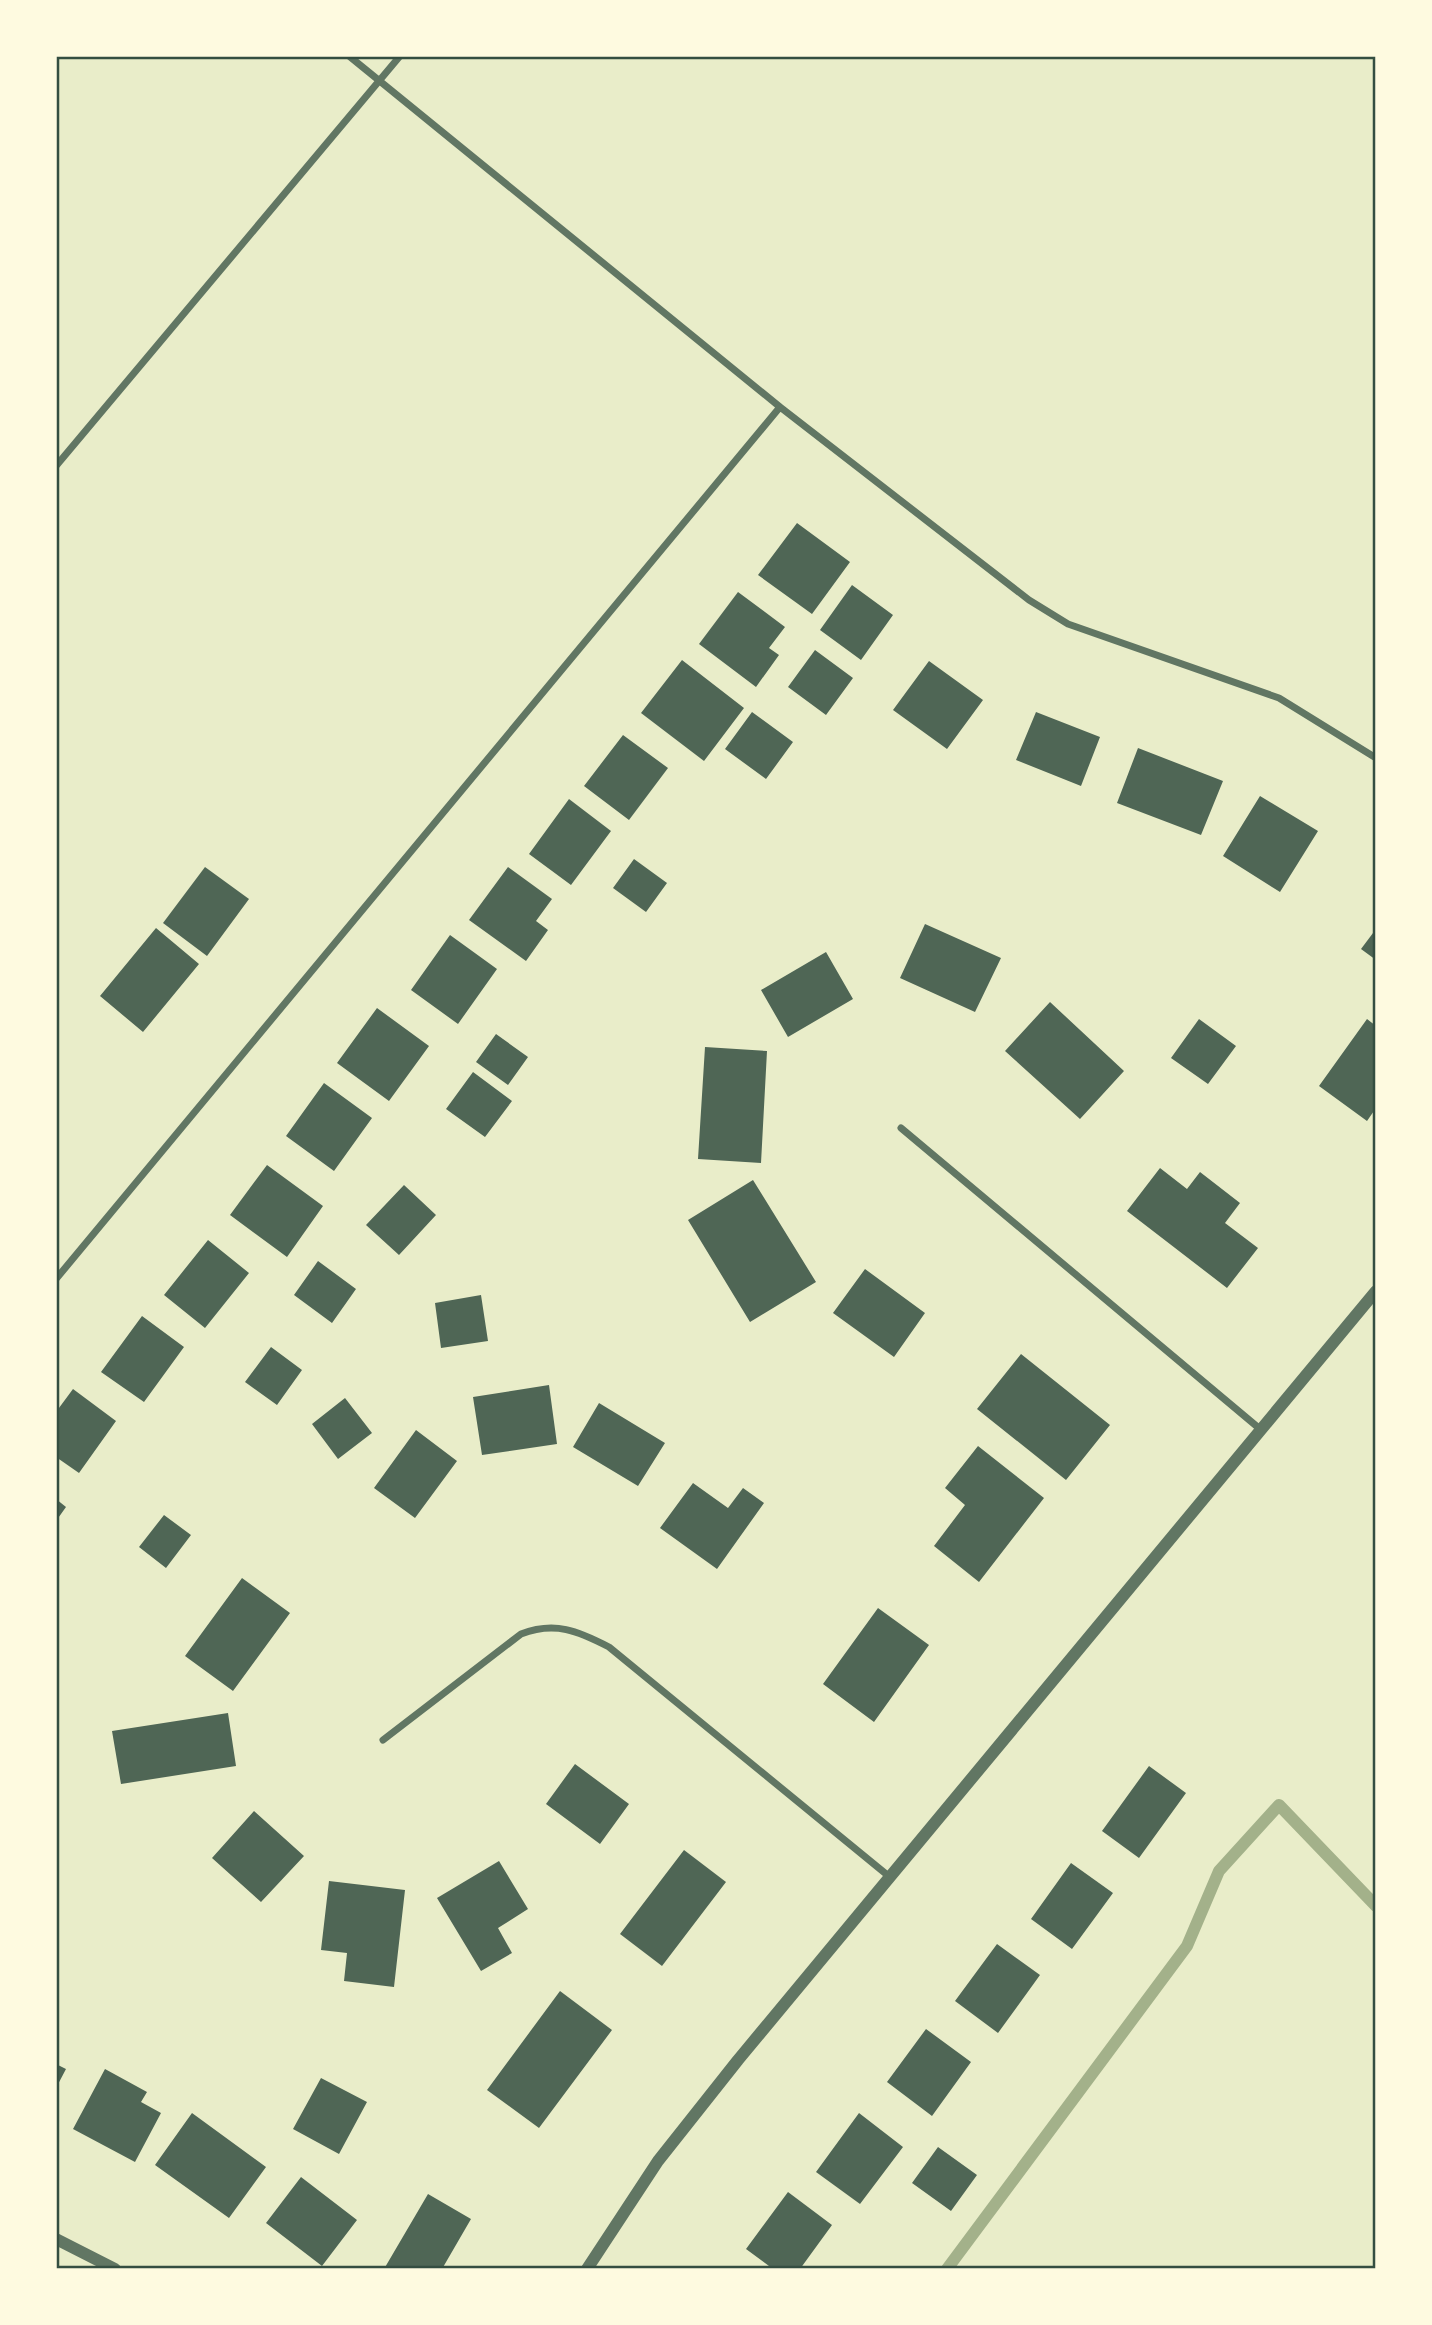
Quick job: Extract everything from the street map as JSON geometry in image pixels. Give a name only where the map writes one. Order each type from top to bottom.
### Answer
[{"type":"street","points":[[349,56],[780,407],[1029,600],[1068,624],[1279,698],[1376,758]]},
{"type":"street","points":[[56,466],[400,56]]},
{"type":"street","points":[[56,1279],[780,407]]},
{"type":"street","points":[[901,1128],[1260,1429]]},
{"type":"street","points":[[587,2269],[666,2151],[738,2060],[1376,1291]]},
{"type":"street","points":[[383,1740],[521,1634],[542,1626],[580,1632],[609,1647],[891,1878]]},
{"type":"street","points":[[56,2239],[116,2269]]},
{"type":"building","points":[[797,523],[850,562],[812,614],[758,575]]},
{"type":"building","points":[[852,585],[893,615],[861,660],[820,630]]},
{"type":"building","points":[[738,592],[785,627],[769,648],[779,655],[756,687],[699,644]]},
{"type":"building","points":[[815,650],[853,678],[826,715],[788,687]]},
{"type":"building","points":[[682,660],[744,708],[704,761],[641,713]]},
{"type":"building","points":[[929,661],[983,700],[947,749],[893,710]]},
{"type":"building","points":[[752,712],[793,742],[766,779],[725,749]]},
{"type":"building","points":[[1036,712],[1100,737],[1081,786],[1016,760]]},
{"type":"building","points":[[623,735],[668,768],[629,820],[584,786]]},
{"type":"building","points":[[1138,748],[1223,781],[1201,835],[1117,803]]},
{"type":"building","points":[[1260,796],[1318,831],[1280,892],[1223,856]]},
{"type":"building","points":[[569,799],[611,831],[571,885],[529,854]]},
{"type":"building","points":[[634,859],[667,883],[646,912],[613,888]]},
{"type":"building","points":[[205,867],[249,899],[207,956],[163,923]]},
{"type":"building","points":[[508,867],[552,899],[536,921],[548,930],[526,961],[469,920]]},
{"type":"building","points":[[925,924],[1001,958],[975,1012],[900,978]]},
{"type":"building","points":[[156,928],[199,964],[143,1032],[100,996]]},
{"type":"building","points":[[1376,929],[1376,960],[1361,949]]},
{"type":"building","points":[[450,935],[497,969],[458,1024],[411,990]]},
{"type":"building","points":[[826,952],[853,999],[788,1037],[761,990]]},
{"type":"building","points":[[1050,1002],[1124,1071],[1080,1119],[1005,1051]]},
{"type":"building","points":[[377,1008],[429,1046],[389,1101],[337,1063]]},
{"type":"building","points":[[1199,1019],[1236,1046],[1208,1084],[1171,1058]]},
{"type":"building","points":[[1367,1019],[1376,1026],[1376,1108],[1367,1121],[1319,1086]]},
{"type":"building","points":[[496,1034],[528,1057],[508,1085],[476,1062]]},
{"type":"building","points":[[705,1047],[767,1051],[761,1163],[698,1159]]},
{"type":"building","points":[[473,1072],[512,1101],[485,1137],[446,1109]]},
{"type":"building","points":[[324,1083],[372,1118],[334,1171],[286,1136]]},
{"type":"building","points":[[267,1165],[323,1206],[287,1257],[230,1215]]},
{"type":"building","points":[[1160,1168],[1187,1189],[1200,1172],[1240,1203],[1225,1223],[1258,1248],[1227,1288],[1127,1211]]},
{"type":"building","points":[[753,1180],[816,1282],[750,1322],[688,1220]]},
{"type":"building","points":[[404,1185],[436,1215],[399,1255],[366,1225]]},
{"type":"building","points":[[208,1240],[249,1273],[205,1328],[164,1295]]},
{"type":"building","points":[[318,1261],[356,1289],[332,1323],[294,1295]]},
{"type":"building","points":[[865,1269],[925,1313],[894,1357],[833,1313]]},
{"type":"building","points":[[481,1295],[488,1341],[441,1348],[435,1303]]},
{"type":"building","points":[[142,1316],[184,1347],[144,1402],[101,1372]]},
{"type":"building","points":[[271,1347],[302,1370],[277,1405],[245,1382]]},
{"type":"building","points":[[1021,1354],[1110,1425],[1066,1480],[977,1409]]},
{"type":"building","points":[[549,1385],[557,1444],[482,1455],[473,1397]]},
{"type":"building","points":[[73,1389],[116,1421],[79,1473],[56,1457],[56,1412]]},
{"type":"building","points":[[345,1398],[372,1433],[338,1459],[312,1424]]},
{"type":"building","points":[[599,1403],[665,1443],[638,1486],[573,1447]]},
{"type":"building","points":[[416,1430],[457,1461],[415,1518],[374,1488]]},
{"type":"building","points":[[978,1446],[1044,1498],[979,1582],[934,1546],[965,1505],[945,1488]]},
{"type":"building","points":[[693,1483],[728,1508],[743,1488],[764,1503],[717,1569],[660,1528]]},
{"type":"building","points":[[56,1499],[66,1507],[56,1521]]},
{"type":"building","points":[[164,1515],[191,1535],[166,1568],[139,1547]]},
{"type":"building","points":[[242,1578],[290,1613],[233,1691],[185,1656]]},
{"type":"building","points":[[878,1608],[929,1645],[874,1722],[823,1684]]},
{"type":"building","points":[[228,1713],[236,1766],[121,1784],[112,1731]]},
{"type":"building","points":[[575,1764],[629,1804],[600,1844],[546,1804]]},
{"type":"building","points":[[1149,1766],[1186,1793],[1139,1858],[1102,1831]]},
{"type":"building","points":[[254,1811],[304,1856],[261,1902],[212,1858]]},
{"type":"building","points":[[684,1850],[726,1882],[662,1966],[620,1934]]},
{"type":"building","points":[[499,1861],[528,1909],[498,1928],[512,1953],[481,1971],[437,1898]]},
{"type":"building","points":[[1071,1863],[1113,1893],[1072,1949],[1031,1919]]},
{"type":"building","points":[[329,1881],[405,1890],[394,1987],[344,1981],[347,1953],[321,1950]]},
{"type":"building","points":[[997,1944],[1040,1975],[998,2033],[955,2001]]},
{"type":"building","points":[[560,1991],[612,2030],[539,2128],[487,2090]]},
{"type":"building","points":[[926,2029],[971,2062],[932,2116],[887,2082]]},
{"type":"building","points":[[56,2064],[66,2069],[56,2088]]},
{"type":"building","points":[[105,2069],[147,2092],[141,2102],[161,2113],[135,2162],[73,2129]]},
{"type":"building","points":[[321,2078],[367,2102],[339,2154],[293,2129]]},
{"type":"building","points":[[192,2113],[266,2167],[229,2218],[155,2165]]},
{"type":"building","points":[[859,2113],[903,2147],[860,2204],[816,2172]]},
{"type":"building","points":[[938,2147],[977,2175],[951,2211],[912,2183]]},
{"type":"building","points":[[301,2177],[357,2220],[322,2266],[266,2223]]},
{"type":"building","points":[[788,2192],[832,2225],[800,2269],[773,2269],[746,2249]]},
{"type":"building","points":[[428,2194],[471,2219],[442,2269],[384,2269]]},
{"type":"waterway","points":[[947,2269],[1187,1946],[1219,1871],[1279,1805],[1376,1906]]}]
